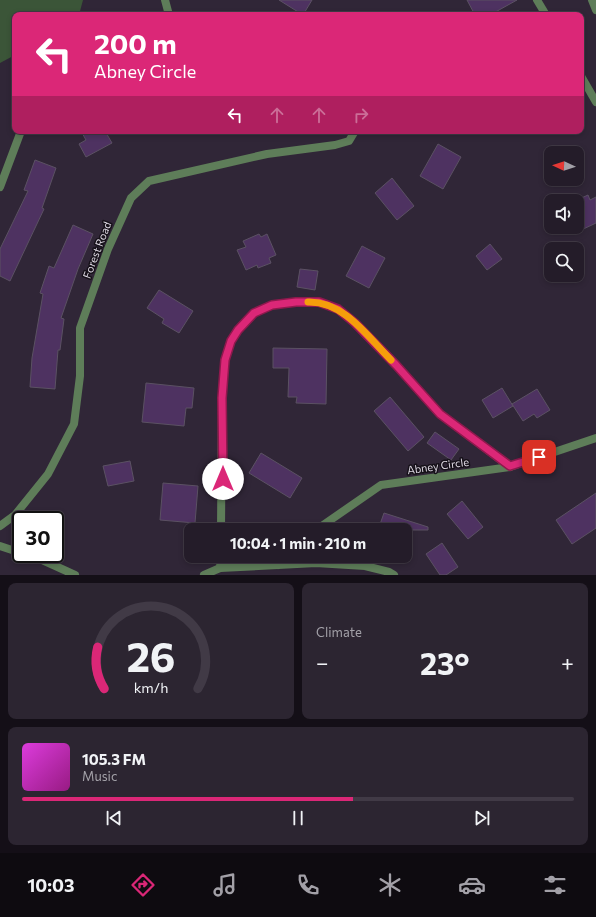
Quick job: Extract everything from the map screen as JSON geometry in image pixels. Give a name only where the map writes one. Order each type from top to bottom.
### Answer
[{"type":"street","points":[[165,0],[168,12]]},
{"type":"street","points":[[537,0],[544,12]]},
{"type":"street","points":[[592,0],[596,10]]},
{"type":"street","points":[[584,81],[596,102]]},
{"type":"street","points":[[0,187],[21,134]]},
{"type":"street","name":"Forest Road","points":[[0,526],[15,515],[48,474],[74,424],[80,376],[80,328],[108,249],[130,198],[149,180],[267,154],[335,145],[349,141],[353,134]]},
{"type":"street","points":[[221,523],[222,398],[225,360],[231,341],[238,330],[254,313],[272,305],[296,302],[319,302],[338,309],[355,323],[391,360],[440,414],[510,466]]},
{"type":"street","name":"Abney Circle","points":[[326,523],[381,485],[510,466],[596,438]]},
{"type":"street","points":[[0,546],[12,550]]},
{"type":"street","points":[[49,563],[75,575]]},
{"type":"street","points":[[220,563],[220,568]]},
{"type":"street","points":[[204,575],[220,568],[316,563],[365,566],[389,572],[394,575]]},
{"type":"green space","points":[[0,0],[83,0],[80,12],[12,12],[12,57],[0,63]]},
{"type":"building","points":[[279,0],[312,0],[305,12],[298,12]]},
{"type":"building","points":[[467,0],[517,0],[495,12],[473,12]]},
{"type":"building","points":[[83,134],[107,134],[112,143],[86,157],[79,144],[86,140]]},
{"type":"building","points":[[438,144],[461,157],[443,189],[420,176]]},
{"type":"building","points":[[35,160],[56,168],[42,208],[44,209],[10,281],[0,276],[0,249],[28,191],[24,190]]},
{"type":"building","points":[[392,178],[414,206],[397,220],[375,193]]},
{"type":"building","points":[[588,195],[590,200],[596,197],[596,223],[584,229],[584,197]]},
{"type":"building","points":[[73,225],[93,234],[78,269],[61,318],[64,319],[60,350],[58,350],[55,389],[30,387],[32,358],[43,294],[40,293],[49,266],[54,268]]},
{"type":"building","points":[[259,234],[261,237],[267,234],[276,255],[269,258],[271,263],[258,268],[257,265],[246,270],[237,250],[246,247],[243,241]]},
{"type":"building","points":[[490,244],[502,259],[487,270],[476,256]]},
{"type":"building","points":[[362,246],[385,258],[369,288],[346,276]]},
{"type":"building","points":[[300,269],[318,271],[315,290],[297,287]]},
{"type":"building","points":[[159,290],[193,311],[179,333],[162,323],[164,319],[147,308]]},
{"type":"building","points":[[273,348],[327,349],[326,404],[296,403],[297,397],[288,397],[289,368],[273,368]]},
{"type":"building","points":[[146,383],[194,388],[192,408],[186,408],[184,426],[142,422]]},
{"type":"building","points":[[502,388],[513,406],[493,418],[482,400]]},
{"type":"building","points":[[537,389],[550,410],[537,418],[534,414],[523,421],[512,404]]},
{"type":"building","points":[[390,397],[424,437],[408,451],[374,411]]},
{"type":"building","points":[[435,432],[459,449],[451,460],[427,443]]},
{"type":"building","points":[[261,453],[302,478],[290,498],[249,473]]},
{"type":"building","points":[[130,461],[134,481],[108,486],[103,466]]},
{"type":"building","points":[[163,483],[198,486],[195,523],[160,520]]},
{"type":"building","points":[[596,493],[596,528],[572,544],[556,520]]},
{"type":"building","points":[[462,501],[483,527],[468,539],[447,514]]},
{"type":"building","points":[[384,513],[428,527],[428,530],[412,530],[412,523],[380,523]]},
{"type":"building","points":[[442,543],[458,567],[446,575],[440,575],[426,554]]},
{"type":"slow traffic","points":[[308,302],[319,302],[338,309],[355,323],[391,360]]},
{"type":"route","points":[[223,479],[222,398],[225,360],[231,341],[238,330],[254,313],[272,305],[296,302],[319,302],[338,309],[355,323],[396,365],[440,414],[510,466],[539,457]]}]
